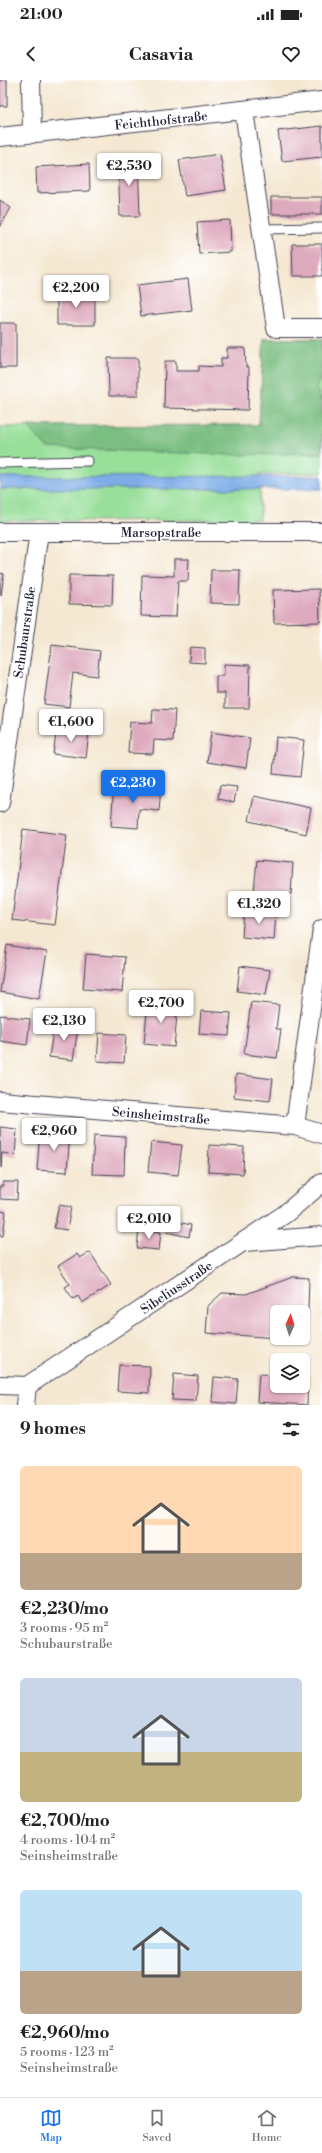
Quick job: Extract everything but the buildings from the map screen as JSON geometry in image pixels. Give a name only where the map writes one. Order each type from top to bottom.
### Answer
[{"type":"street","points":[[31,80],[32,134]]},
{"type":"street","name":"Feichthofstraße","points":[[0,136],[32,134],[244,111],[322,101]]},
{"type":"street","points":[[244,111],[276,328],[322,328]]},
{"type":"street","name":"Marsopstraße","points":[[0,532],[322,532]]},
{"type":"street","name":"Schubaurstraße","points":[[0,803],[38,532]]},
{"type":"street","points":[[295,1126],[322,929]]},
{"type":"street","name":"Seinsheimstraße","points":[[0,1101],[295,1126],[322,1134]]},
{"type":"street","name":"Sibeliusstraße","points":[[27,1386],[285,1214],[322,1183]]},
{"type":"street","points":[[243,1242],[322,1236]]},
{"type":"street","points":[[0,1385],[27,1386],[25,1405]]},
{"type":"lane","points":[[261,229],[322,228]]},
{"type":"lane","points":[[0,462],[88,461]]},
{"type":"green space","points":[[264,339],[322,339],[322,473],[260,474],[260,520],[0,521],[0,427],[259,425]]},
{"type":"green space","points":[[264,339],[322,339],[322,374],[316,388],[322,402],[322,453],[236,455],[47,448],[28,426],[259,425]]},
{"type":"water","points":[[322,476],[322,489],[0,489],[0,477]]}]
